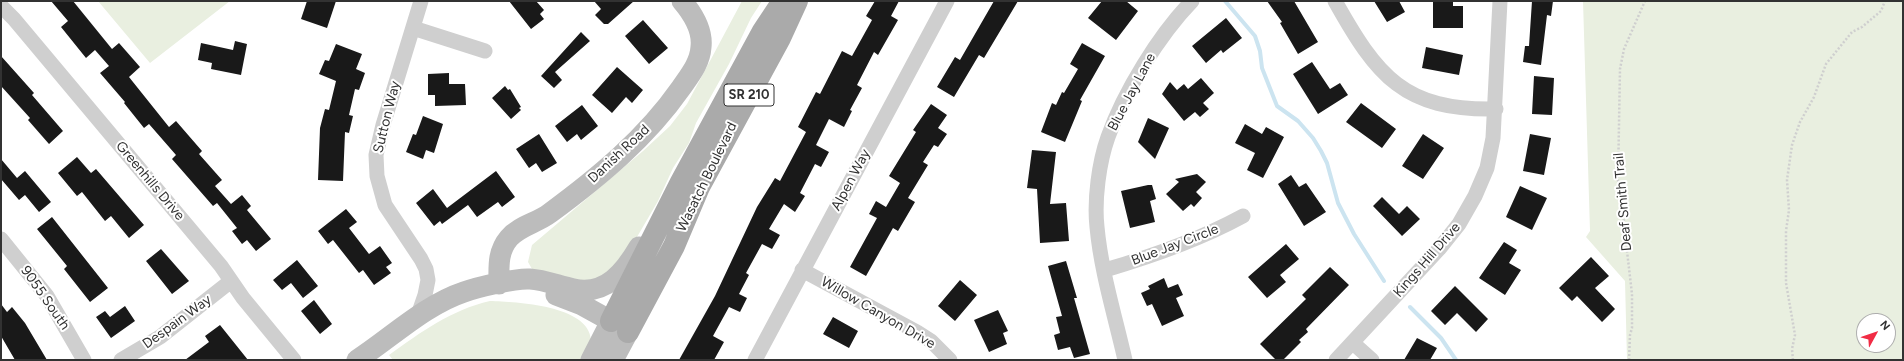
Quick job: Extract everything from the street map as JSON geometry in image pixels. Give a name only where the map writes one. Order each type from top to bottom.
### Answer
[{"type":"main road","name":"Danish Road","points":[[499,284],[500,254],[505,242],[513,234],[548,214],[585,186],[623,154],[658,118],[694,70],[701,52],[700,32],[694,17],[682,1]]},
{"type":"main road","name":"Wasatch Boulevard","points":[[499,284],[556,294],[582,305],[619,327],[674,246],[690,185],[763,31],[783,1]]},
{"type":"main road","name":"Wasatch Boulevard","points":[[357,360],[417,318],[452,296],[474,289],[529,279],[550,282],[582,290],[591,290],[608,284],[627,268],[653,224],[690,185],[780,38],[797,1]]},
{"type":"main road","name":"SR 210","points":[[591,360],[619,327]]},
{"type":"main road","name":"SR 210","points":[[613,360],[619,327]]},
{"type":"street","name":"Sutton Way","points":[[417,318],[425,295],[428,280],[426,269],[385,205],[377,176],[376,165],[378,140],[421,1]]},
{"type":"street","name":"Alpen Way","points":[[755,360],[947,1]]},
{"type":"street","name":"Blue Jay Lane","points":[[1125,360],[1096,226],[1098,180],[1107,138],[1124,101],[1141,70],[1174,22],[1192,1]]},
{"type":"street","points":[[1334,1],[1373,63],[1394,83],[1418,98],[1445,106],[1474,110],[1496,109]]},
{"type":"street","name":"Kings Hill Drive","points":[[1336,360],[1439,249],[1459,224],[1475,196],[1487,168],[1493,138],[1496,109],[1500,1]]},
{"type":"street","name":"Greenhills Drive","points":[[1,6],[34,43],[231,281],[243,298],[294,360]]},
{"type":"street","points":[[413,28],[485,51]]},
{"type":"street","name":"Blue Jay Circle","points":[[1105,270],[1181,246],[1216,231],[1243,216]]},
{"type":"street","name":"9055 South","points":[[1,239],[47,296],[84,360]]},
{"type":"street","name":"Willow Canyon Drive","points":[[802,270],[917,332],[931,341],[950,360]]},
{"type":"street","name":"Despain Way","points":[[121,360],[160,338],[231,281]]},
{"type":"street","points":[[1353,343],[1372,360]]},
{"type":"path","name":"Deaf Smith Trail","points":[[1629,360],[1630,335],[1632,328],[1632,294],[1628,266],[1627,230],[1623,218],[1618,180],[1620,69],[1624,49],[1645,1]]},
{"type":"path","points":[[1793,360],[1792,349],[1795,335],[1786,284],[1786,231],[1789,210],[1787,180],[1792,145],[1800,122],[1814,97],[1826,64],[1852,32],[1862,27],[1881,11],[1885,1]]},
{"type":"green space","points":[[98,1],[230,1],[150,63]]},
{"type":"green space","points":[[742,1],[762,1],[751,18],[729,64],[696,123],[689,143],[673,168],[658,201],[623,261],[606,278],[584,281],[532,269],[528,262],[532,245],[643,151],[670,126],[687,104]]},
{"type":"green space","points":[[1583,1],[1903,1],[1903,360],[1627,360],[1625,281],[1586,237],[1590,231]]},
{"type":"green space","points":[[490,301],[550,308],[578,319],[587,328],[591,340],[583,360],[393,360],[389,355],[425,330],[449,316]]},
{"type":"building","points":[[51,1],[73,1],[112,49],[119,43],[140,67],[129,77],[169,127],[176,121],[202,151],[199,154],[222,180],[215,186],[231,204],[242,195],[251,206],[247,210],[271,239],[256,251],[247,240],[242,244],[232,231],[237,228],[217,203],[213,206],[172,159],[176,155],[149,124],[144,128],[124,103],[125,102],[100,73],[109,66],[95,50],[86,58],[61,27],[68,21]]},
{"type":"building","points":[[307,1],[336,1],[327,28],[301,19]]},
{"type":"building","points":[[509,1],[536,1],[544,10],[540,14],[544,19],[531,29]]},
{"type":"building","points":[[594,1],[634,1],[608,24],[604,24],[595,15],[601,9]]},
{"type":"building","points":[[875,1],[899,1],[891,16],[898,20],[878,55],[874,52],[857,85],[862,88],[850,110],[852,111],[844,127],[829,119],[816,145],[829,152],[821,167],[815,164],[800,193],[805,196],[795,212],[784,204],[769,229],[780,235],[772,249],[762,244],[746,273],[749,275],[739,294],[747,298],[740,312],[729,307],[713,336],[724,342],[714,360],[679,360],[715,296],[757,207],[775,178],[780,181],[806,132],[798,127],[816,92],[820,94],[842,51],[852,56],[872,20],[866,16]]},
{"type":"building","points":[[994,1],[1018,1],[984,58],[979,55],[954,97],[937,87],[955,57],[960,60]]},
{"type":"building","points":[[1102,1],[1126,1],[1138,11],[1116,40],[1088,18]]},
{"type":"building","points":[[1267,1],[1294,1],[1318,42],[1298,54],[1280,23],[1282,22]]},
{"type":"building","points":[[1374,1],[1399,1],[1405,12],[1387,22]]},
{"type":"building","points":[[1433,1],[1453,1],[1453,6],[1463,6],[1463,28],[1433,28]]},
{"type":"building","points":[[1532,1],[1553,1],[1551,16],[1547,15],[1541,65],[1523,62],[1525,46],[1529,46]]},
{"type":"building","points":[[1226,18],[1242,38],[1223,53],[1221,50],[1206,63],[1192,46]]},
{"type":"building","points":[[643,20],[668,48],[649,64],[625,36]]},
{"type":"building","points":[[581,32],[590,41],[555,72],[562,80],[554,88],[541,76]]},
{"type":"building","points":[[235,41],[247,44],[241,75],[211,69],[212,63],[198,60],[201,43],[233,50]]},
{"type":"building","points":[[1082,43],[1105,56],[1080,100],[1082,101],[1065,142],[1041,132],[1052,103],[1056,105],[1062,92],[1064,93],[1078,69],[1070,64]]},
{"type":"building","points":[[336,44],[362,54],[356,69],[365,73],[359,90],[355,89],[349,115],[353,116],[349,133],[345,132],[343,181],[318,180],[320,128],[325,109],[329,110],[336,81],[319,74],[325,60],[329,61]]},
{"type":"building","points":[[1426,47],[1463,55],[1459,75],[1422,68]]},
{"type":"building","points":[[1,56],[34,93],[32,95],[63,131],[49,144],[28,120],[30,118],[1,86]]},
{"type":"building","points":[[1312,62],[1330,89],[1340,83],[1348,95],[1318,114],[1293,74]]},
{"type":"building","points":[[617,67],[643,90],[632,103],[626,97],[612,113],[592,95]]},
{"type":"building","points":[[449,73],[449,84],[465,84],[466,105],[435,106],[435,95],[428,95],[428,74]]},
{"type":"building","points":[[1534,76],[1554,78],[1552,115],[1532,114]]},
{"type":"building","points":[[1201,78],[1214,93],[1203,103],[1209,109],[1200,117],[1195,112],[1184,121],[1162,94],[1170,82],[1177,90],[1184,84],[1188,89]]},
{"type":"building","points":[[505,86],[508,90],[510,89],[521,107],[519,108],[521,110],[511,119],[492,98]]},
{"type":"building","points":[[1361,103],[1396,129],[1382,148],[1346,122]]},
{"type":"building","points":[[931,104],[947,115],[938,128],[947,134],[938,147],[934,145],[923,162],[928,165],[908,198],[915,202],[898,231],[893,228],[866,276],[850,267],[877,218],[869,214],[876,201],[886,207],[900,183],[889,176],[916,132],[913,130]]},
{"type":"building","points":[[582,105],[598,126],[581,140],[577,134],[567,142],[555,126]]},
{"type":"building","points":[[423,116],[443,124],[434,153],[426,150],[423,159],[406,152],[413,134],[416,135]]},
{"type":"building","points":[[1148,118],[1169,128],[1155,159],[1138,142]]},
{"type":"building","points":[[1245,124],[1262,134],[1266,127],[1284,137],[1263,178],[1247,170],[1255,153],[1235,143]]},
{"type":"building","points":[[539,134],[557,163],[542,172],[536,163],[529,168],[516,149]]},
{"type":"building","points":[[1423,134],[1444,148],[1423,179],[1402,166]]},
{"type":"building","points":[[1530,134],[1551,138],[1544,175],[1523,171]]},
{"type":"building","points":[[1032,150],[1056,152],[1050,204],[1066,203],[1069,241],[1040,243],[1037,189],[1027,188]]},
{"type":"building","points":[[77,157],[91,173],[96,169],[144,225],[129,238],[111,216],[105,221],[82,192],[77,196],[58,173]]},
{"type":"building","points":[[1,159],[17,178],[25,171],[51,202],[39,212],[25,195],[19,200],[1,179]]},
{"type":"building","points":[[496,171],[515,197],[502,207],[498,202],[477,217],[468,205],[442,224],[440,221],[434,226],[416,203],[433,189],[447,208]]},
{"type":"building","points":[[1197,174],[1206,182],[1196,192],[1202,198],[1194,207],[1191,204],[1183,211],[1166,194],[1179,182],[1175,179]]},
{"type":"building","points":[[1291,175],[1299,187],[1306,183],[1326,212],[1304,226],[1278,184]]},
{"type":"building","points":[[1152,185],[1156,199],[1150,201],[1155,222],[1130,228],[1121,191]]},
{"type":"building","points":[[1520,186],[1547,198],[1532,230],[1506,217]]},
{"type":"building","points":[[1382,197],[1399,214],[1407,206],[1420,219],[1402,236],[1373,206]]},
{"type":"building","points":[[346,209],[357,222],[349,228],[369,254],[380,246],[392,263],[386,267],[391,273],[374,285],[363,270],[359,273],[333,240],[328,244],[318,231]]},
{"type":"building","points":[[52,217],[108,288],[90,302],[64,269],[67,266],[37,229]]},
{"type":"building","points":[[1504,242],[1517,250],[1509,263],[1521,270],[1505,295],[1479,278]]},
{"type":"building","points":[[1286,244],[1299,259],[1280,275],[1286,282],[1267,298],[1248,277]]},
{"type":"building","points":[[161,249],[189,281],[172,294],[146,261]]},
{"type":"building","points":[[1591,257],[1609,276],[1595,288],[1615,309],[1602,322],[1577,296],[1572,301],[1559,288]]},
{"type":"building","points":[[297,260],[318,286],[303,298],[291,283],[282,290],[273,280]]},
{"type":"building","points":[[1066,261],[1077,298],[1074,298],[1090,354],[1074,358],[1070,347],[1058,350],[1054,335],[1060,333],[1056,317],[1062,316],[1048,266]]},
{"type":"building","points":[[1330,267],[1349,285],[1306,329],[1308,332],[1299,340],[1301,342],[1283,360],[1276,360],[1260,344],[1306,299],[1302,295]]},
{"type":"building","points":[[1164,278],[1168,288],[1178,284],[1183,295],[1176,298],[1184,316],[1162,326],[1152,304],[1147,306],[1141,293],[1150,289],[1148,286]]},
{"type":"building","points":[[960,280],[977,295],[955,321],[938,306]]},
{"type":"building","points":[[1455,286],[1488,319],[1476,332],[1457,313],[1445,325],[1431,311]]},
{"type":"building","points":[[314,300],[332,324],[320,334],[301,311]]},
{"type":"building","points":[[1,304],[7,312],[12,307],[25,323],[47,360],[15,360],[1,336]]},
{"type":"building","points":[[125,306],[135,321],[111,338],[96,317],[105,311],[110,317]]},
{"type":"building","points":[[998,310],[1008,331],[1003,333],[1007,344],[989,352],[974,320]]},
{"type":"building","points":[[833,317],[858,331],[849,348],[823,334]]},
{"type":"building","points":[[220,325],[248,360],[185,360],[209,342],[205,336]]},
{"type":"building","points":[[1417,338],[1437,348],[1430,360],[1404,360]]},
{"type":"waterway","points":[[1225,1],[1255,36],[1260,51],[1262,68],[1277,106],[1298,121],[1313,138],[1321,151],[1327,163],[1338,203],[1354,234],[1384,281]]},
{"type":"waterway","points":[[1410,307],[1441,338],[1456,360]]}]
